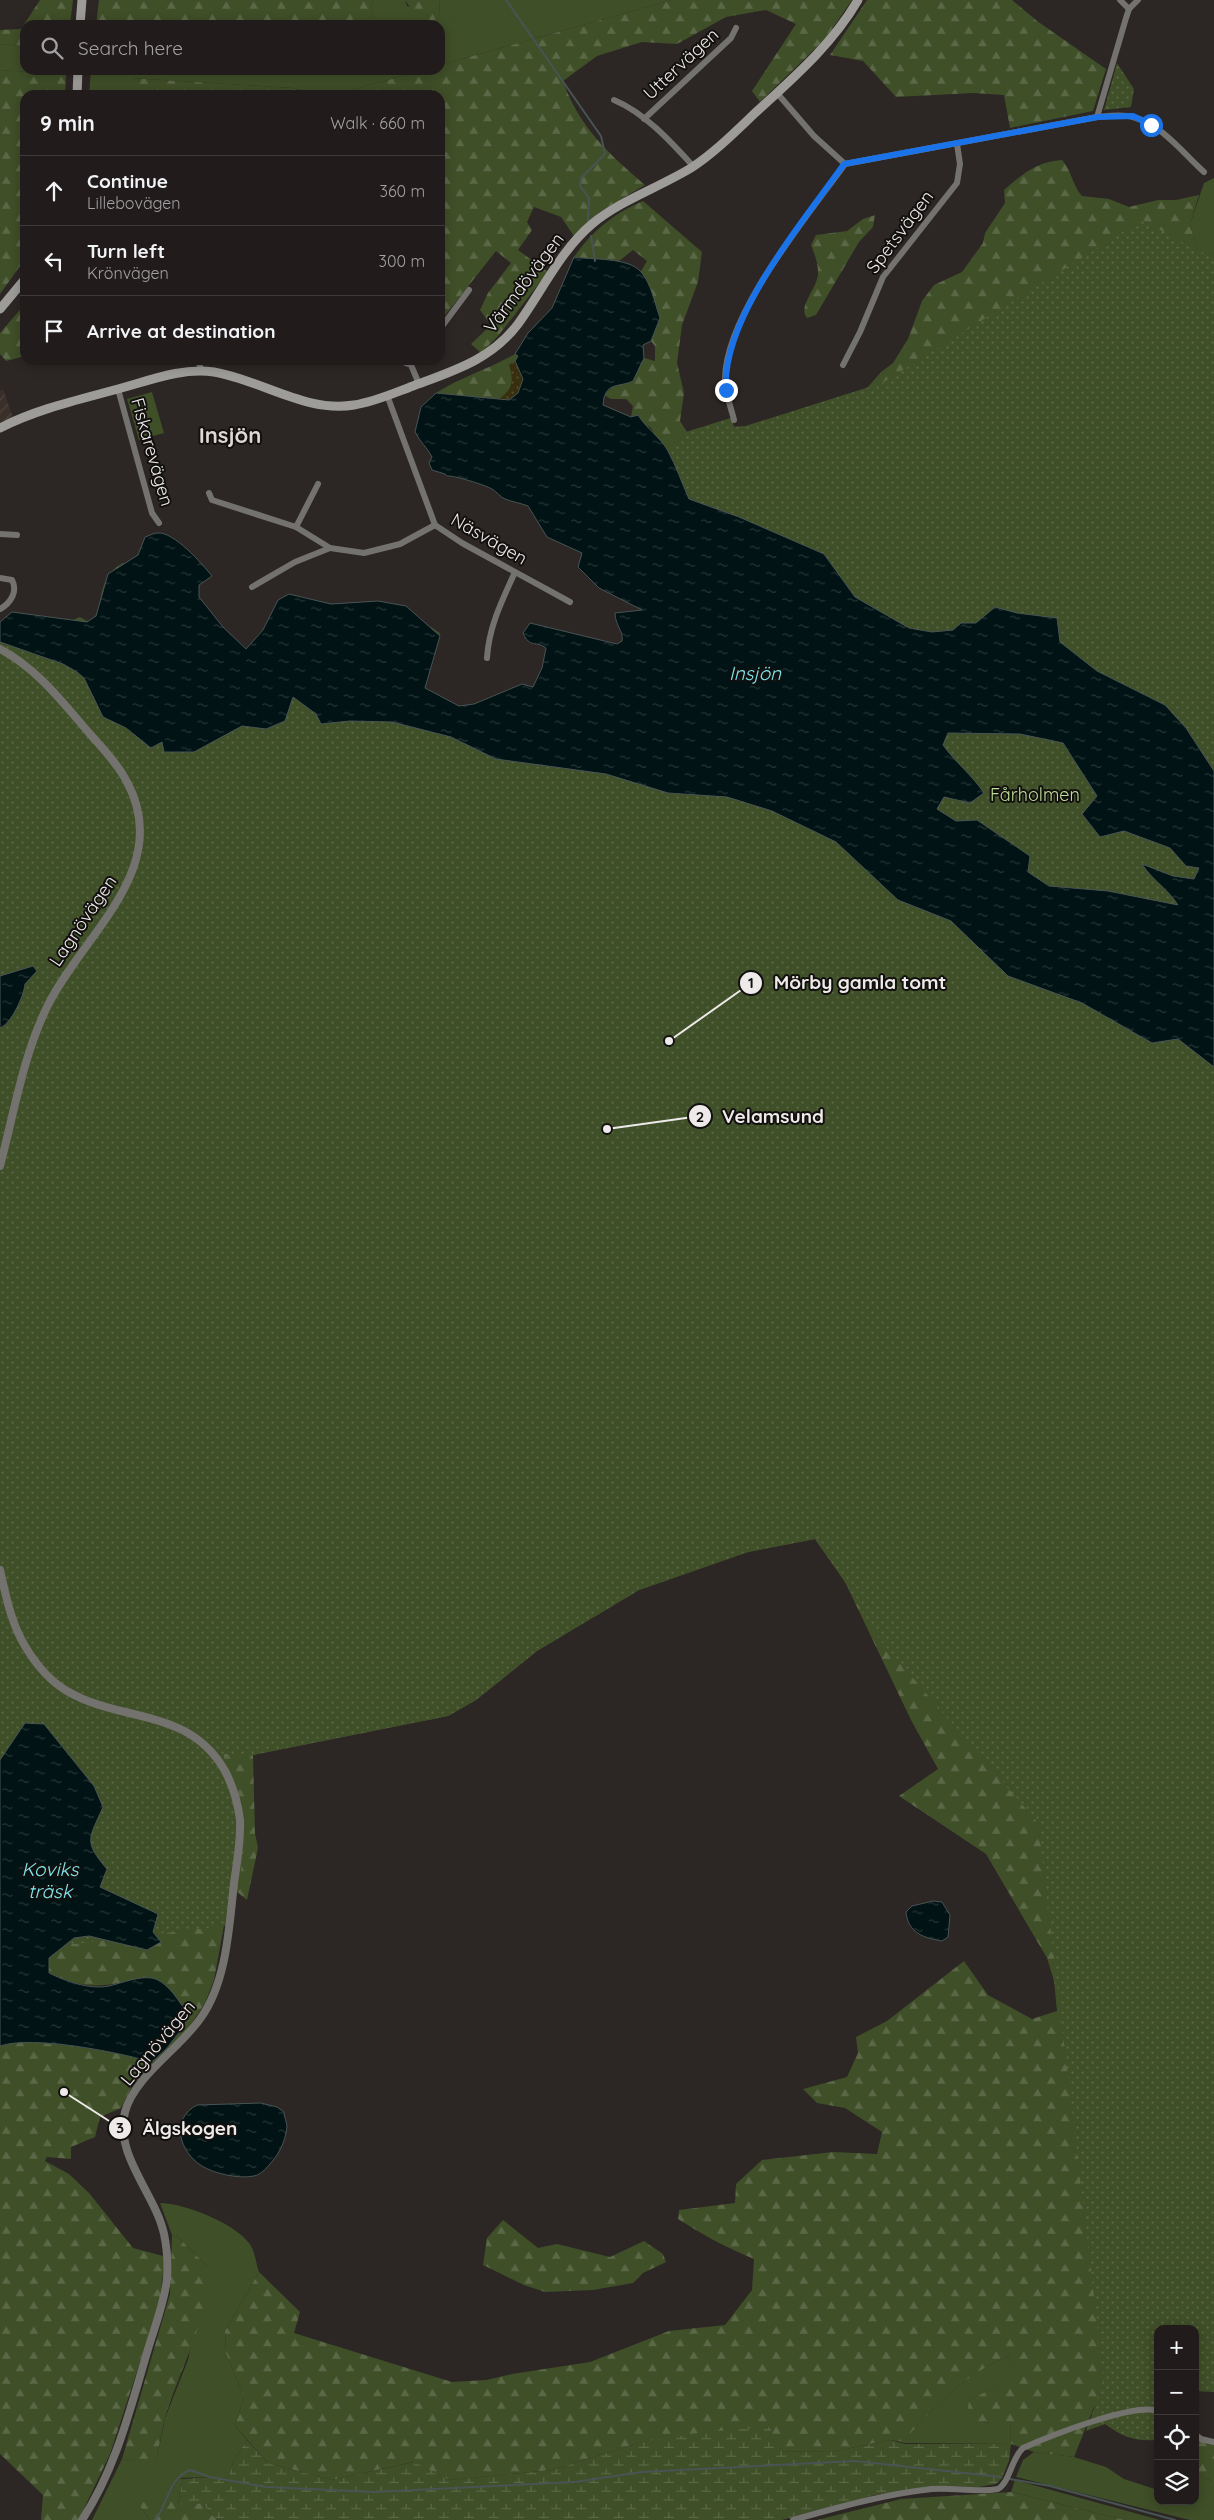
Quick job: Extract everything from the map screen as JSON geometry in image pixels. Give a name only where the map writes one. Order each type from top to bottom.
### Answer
[{"type":"main road","points":[[80,20],[82,0]]},
{"type":"main road","name":"Värmdövägen","points":[[0,428],[39,411],[175,374],[202,372],[250,381],[318,405],[356,405],[455,371],[491,352],[509,335],[564,256],[589,226],[620,204],[693,166],[723,143],[829,42],[858,0]]},
{"type":"main road","points":[[77,90],[78,75]]},
{"type":"main road","points":[[0,309],[20,285]]},
{"type":"street","points":[[1120,0],[1130,9]]},
{"type":"street","points":[[1098,117],[1130,9],[1138,0]]},
{"type":"street","name":"Uttervägen","points":[[644,119],[732,38],[736,28]]},
{"type":"street","points":[[777,93],[814,136],[844,164]]},
{"type":"street","name":"Uttervägen","points":[[614,100],[625,105],[644,119],[693,166]]},
{"type":"street","points":[[734,420],[725,378],[728,358],[745,310],[844,164],[1098,117],[1133,116],[1151,125],[1204,172]]},
{"type":"street","name":"Spetsvägen","points":[[843,365],[860,332],[883,276],[957,183],[960,164],[957,144]]},
{"type":"street","points":[[445,322],[469,290]]},
{"type":"street","points":[[200,365],[202,372]]},
{"type":"street","points":[[415,365],[419,384]]},
{"type":"street","name":"Fiskarevägen","points":[[118,389],[152,513],[159,523]]},
{"type":"street","name":"Näsvägen","points":[[387,395],[435,525],[570,602]]},
{"type":"street","points":[[296,527],[318,484]]},
{"type":"street","points":[[209,493],[212,500],[296,527],[330,548],[364,553],[390,548],[435,525]]},
{"type":"street","points":[[0,534],[18,535]]},
{"type":"street","points":[[252,587],[295,562],[330,548]]},
{"type":"street","points":[[487,658],[488,639],[496,613],[516,572]]},
{"type":"street","points":[[0,578],[12,580],[14,589],[11,600],[0,609]]},
{"type":"street","name":"Lagnövägen","points":[[0,650],[19,660],[45,682],[116,764],[132,791],[140,821],[141,834],[136,862],[126,887],[63,979],[32,1039],[0,1166]]},
{"type":"street","name":"Lagnövägen","points":[[0,1570],[9,1607],[21,1639],[34,1660],[51,1679],[64,1690],[88,1701],[164,1721],[194,1737],[215,1757],[223,1769],[235,1795],[240,1818],[231,1907],[213,1997],[192,2031],[137,2088],[125,2110],[123,2136],[127,2151],[153,2202],[163,2230],[166,2244],[167,2281],[116,2452],[102,2486],[82,2520]]},
{"type":"street","points":[[793,2520],[864,2501],[910,2492],[936,2489],[998,2489],[1004,2484],[1013,2460],[1023,2448],[1116,2415],[1144,2408],[1154,2409]]},
{"type":"street","points":[[1199,2437],[1214,2442]]},
{"type":"shaded area","points":[[3,389],[13,417],[0,422],[0,391]]},
{"type":"green space","points":[[40,0],[73,0],[71,20],[27,20]]},
{"type":"green space","points":[[99,0],[374,0],[371,4],[374,20],[97,20]]},
{"type":"green space","points":[[374,0],[405,0],[407,6],[440,16],[439,0],[672,0],[445,64],[445,20],[374,20],[371,4]]},
{"type":"green space","points":[[405,0],[439,0],[440,16],[434,20],[426,20],[416,16]]},
{"type":"green space","points":[[672,0],[852,0],[825,39],[760,102],[752,91],[796,24],[766,10],[726,17],[677,44],[642,42],[597,56],[563,81],[577,112],[596,139],[645,185],[601,211],[574,236],[561,217],[534,207],[527,222],[532,230],[518,250],[548,272],[498,336],[481,353],[471,344],[491,325],[480,310],[488,293],[511,263],[496,251],[445,315],[445,90],[351,90],[406,75],[445,75],[445,64]]},
{"type":"green space","points":[[867,0],[1012,0],[1037,21],[1106,69],[1093,111],[1010,128],[1004,95],[973,93],[896,97],[863,61],[830,55]]},
{"type":"green space","points":[[20,29],[20,46],[0,44],[0,30]]},
{"type":"green space","points":[[0,44],[20,46],[20,72],[0,70]]},
{"type":"green space","points":[[1117,63],[1134,89],[1131,107],[1104,110]]},
{"type":"green space","points":[[0,70],[20,72],[20,75],[66,75],[65,90],[20,90],[20,266],[0,294]]},
{"type":"green space","points":[[91,75],[406,75],[351,90],[300,90],[293,88],[131,78],[132,90],[89,90]]},
{"type":"green space","points":[[130,78],[293,88],[298,90],[131,90]]},
{"type":"green space","points":[[1062,160],[1082,196],[1109,199],[1129,207],[1158,200],[1176,200],[1199,195],[1190,224],[1198,250],[1214,256],[689,499],[651,428],[643,423],[638,415],[631,417],[633,406],[626,399],[611,399],[604,395],[614,385],[632,382],[644,358],[655,361],[655,346],[651,341],[660,318],[641,271],[647,261],[633,250],[619,261],[574,257],[596,231],[613,217],[632,206],[643,201],[702,252],[698,282],[682,325],[677,363],[684,393],[680,421],[687,432],[731,418],[734,427],[746,426],[867,388],[881,372],[893,363],[908,339],[922,301],[934,285],[962,272],[983,243],[985,233],[1005,203],[1004,190],[1023,174],[1038,166]]},
{"type":"green space","points":[[1214,178],[1214,256],[1198,251],[1190,224],[1204,183]]},
{"type":"green space","points":[[875,215],[873,227],[859,242],[816,315],[807,318],[805,313],[806,302],[815,284],[818,272],[816,258],[811,245],[816,235],[847,231],[863,219]]},
{"type":"green space","name":"Fårholmen","points":[[1142,220],[1198,251],[1214,256],[1214,2392],[1199,2391],[1199,2325],[1154,2325],[1154,2440],[1130,2438],[1118,2433],[1105,2424],[1086,2431],[1104,2381],[1038,1823],[874,1633],[845,1582],[815,1539],[748,1552],[639,1590],[537,1651],[476,1700],[448,1716],[253,1755],[223,1754],[240,1801],[245,1829],[243,1856],[231,1925],[76,1944],[0,1940],[0,635],[71,621],[80,617],[87,621],[95,618],[109,574],[123,563],[135,576],[241,663],[408,612],[440,633],[427,667],[408,695],[463,718],[634,659],[659,604],[606,547],[436,393],[509,400],[518,393],[523,379],[515,361],[518,356],[515,354],[528,333],[552,308],[574,257],[619,261],[628,264],[641,272],[647,282],[660,318],[651,341],[643,345],[644,358],[633,381],[609,389],[604,397],[603,405],[631,417],[638,415],[668,451],[686,432],[731,418],[734,427],[746,426],[882,383]]},
{"type":"green space","points":[[20,310],[20,357],[6,361],[0,354],[0,333]]},
{"type":"green space","points":[[515,354],[518,356],[519,369],[509,400],[436,393],[455,382]]},
{"type":"green space","points":[[152,392],[164,433],[139,440],[127,399]]},
{"type":"green space","points":[[1214,1067],[1195,2325],[1154,2325],[1154,2368],[1094,2407],[1074,2457],[1034,2452],[1011,2444],[1010,2421],[981,2423],[967,2415],[969,2401],[1017,2374],[1008,2356],[964,2382],[938,2404],[903,2442],[890,2440],[831,2452],[775,2451],[771,2427],[642,2442],[552,2470],[449,2480],[413,2462],[332,2480],[268,2463],[235,2426],[244,2397],[226,2353],[225,2331],[259,2272],[300,2312],[294,2333],[452,2382],[486,2380],[590,2362],[669,2331],[725,2325],[752,2290],[754,2259],[715,2241],[678,2219],[679,2210],[735,2203],[736,2184],[762,2160],[833,2152],[877,2154],[882,2132],[845,2108],[817,2103],[803,2089],[847,2077],[858,2053],[856,2037],[887,2021],[964,1961],[988,1995],[1032,2019],[1057,2011],[1054,1981],[1047,1958],[986,1854],[899,1796],[938,1769],[911,1720],[845,1582],[815,1539],[748,1552],[639,1590],[537,1651],[476,1700],[448,1716],[253,1755],[255,1833],[258,1848],[247,1900],[236,1891],[244,1830],[222,1754]]},
{"type":"green space","points":[[224,1925],[214,1980],[205,2003],[183,2036],[132,2086],[121,2108],[100,2117],[95,2137],[71,2147],[71,2159],[47,2157],[45,2161],[69,2174],[89,2193],[133,2248],[163,2256],[164,2267],[159,2304],[110,2454],[81,2515],[78,2520],[41,2520],[43,2495],[0,2454],[0,2046],[33,2042],[75,2046],[152,2062],[166,2049],[185,2025],[185,2018],[136,1979],[102,1985],[72,1982],[49,1973],[48,1958],[74,1938],[89,1936],[147,1950],[161,1942],[153,1932]]},
{"type":"green space","points":[[160,2203],[195,2210],[221,2222],[242,2236],[253,2249],[259,2272],[225,2331],[226,2353],[244,2397],[235,2426],[247,2440],[234,2460],[227,2480],[210,2477],[179,2478],[165,2501],[145,2501],[142,2509],[150,2520],[92,2520],[122,2459],[156,2463],[165,2418],[188,2360],[207,2266],[178,2237],[172,2235]]},
{"type":"green space","points":[[503,2220],[538,2248],[557,2244],[610,2257],[644,2241],[663,2254],[666,2262],[643,2273],[633,2283],[593,2290],[545,2292],[524,2285],[483,2265],[487,2238]]},
{"type":"green space","points":[[172,2235],[178,2237],[207,2266],[206,2287],[198,2326],[165,2418],[156,2464],[122,2459],[170,2294]]},
{"type":"green space","points":[[1008,2356],[1018,2374],[969,2401],[981,2423],[1010,2420],[1011,2444],[902,2443],[963,2382]]},
{"type":"green space","points":[[771,2427],[776,2451],[831,2452],[890,2440],[905,2444],[1011,2444],[1009,2461],[1002,2478],[996,2484],[978,2487],[939,2486],[875,2495],[782,2520],[219,2520],[210,2514],[203,2503],[187,2506],[178,2504],[183,2479],[210,2477],[227,2480],[234,2460],[247,2440],[268,2463],[332,2480],[414,2462],[449,2480],[552,2470],[642,2442],[711,2431]]},
{"type":"green space","points":[[1199,2440],[1214,2444],[1214,2482],[1199,2475]]},
{"type":"green space","points":[[1034,2452],[1074,2457],[1106,2467],[1124,2479],[1154,2489],[1154,2505],[1199,2505],[1199,2475],[1214,2482],[1214,2520],[1190,2520],[1016,2477],[1023,2460]]},
{"type":"green space","points":[[179,2478],[183,2479],[178,2504],[193,2505],[199,2502],[203,2503],[210,2514],[219,2520],[150,2520],[139,2505],[145,2501],[165,2501]]},
{"type":"green space","points":[[1015,2480],[1160,2520],[1125,2520],[1011,2492]]},
{"type":"green space","points":[[1011,2492],[1125,2520],[817,2520],[901,2499]]},
{"type":"sand","points":[[515,361],[521,377],[518,391],[509,400],[499,399],[510,388],[512,376],[509,365]]},
{"type":"water","name":"Insjön","points":[[574,257],[619,261],[635,267],[641,272],[650,288],[660,318],[651,341],[643,345],[644,358],[633,381],[609,389],[604,397],[603,405],[631,417],[638,415],[668,451],[689,499],[739,517],[824,554],[855,597],[909,628],[932,632],[953,630],[961,623],[976,623],[995,607],[1017,613],[1057,618],[1060,642],[1097,671],[1165,705],[1186,728],[1214,771],[1214,1067],[1178,1039],[1152,1043],[1082,1003],[1008,976],[951,921],[898,900],[836,842],[772,811],[727,797],[668,793],[606,774],[496,759],[451,737],[392,722],[350,721],[321,724],[316,714],[293,697],[285,721],[266,729],[242,726],[194,752],[164,752],[162,742],[151,748],[126,728],[103,717],[84,678],[77,672],[63,664],[0,642],[0,622],[12,612],[87,622],[96,616],[108,574],[138,555],[145,537],[154,533],[171,537],[195,557],[212,576],[199,585],[199,597],[223,627],[246,649],[263,630],[278,600],[289,594],[331,604],[378,601],[406,606],[440,636],[425,688],[459,706],[474,704],[522,684],[533,687],[542,668],[546,648],[531,643],[526,638],[523,633],[530,623],[617,644],[622,641],[615,613],[642,610],[599,588],[578,567],[582,553],[547,537],[528,506],[505,499],[483,485],[447,476],[432,470],[429,463],[432,457],[415,432],[421,407],[436,393],[509,400],[518,393],[523,379],[515,361],[518,356],[515,354],[528,333],[552,308]],"holes":[[[948,733],[1020,734],[1063,743],[1097,796],[1082,814],[1100,837],[1124,831],[1170,848],[1186,866],[1199,868],[1194,879],[1173,876],[1142,864],[1178,905],[1108,891],[1049,886],[1028,872],[1030,856],[977,820],[956,821],[937,809],[944,797],[970,803],[984,793],[943,745]]]},
{"type":"water","points":[[33,966],[37,971],[25,984],[20,1002],[12,1015],[0,1028],[0,976]]},
{"type":"water","name":"Koviks träsk","points":[[25,1723],[44,1724],[94,1786],[103,1807],[94,1826],[91,1846],[107,1869],[100,1887],[158,1914],[153,1932],[161,1942],[147,1950],[89,1936],[74,1938],[49,1958],[49,1973],[70,1982],[94,1987],[152,1978],[168,1987],[187,2013],[185,2025],[166,2049],[152,2062],[75,2046],[33,2042],[0,2046],[0,1760]]},
{"type":"water","points":[[933,1901],[942,1902],[950,1915],[948,1937],[942,1941],[918,1933],[907,1919],[906,1912],[912,1906]]},
{"type":"water","points":[[261,2103],[277,2107],[284,2112],[287,2127],[277,2156],[260,2173],[254,2176],[241,2177],[220,2173],[202,2166],[188,2153],[183,2144],[181,2127],[183,2118],[197,2105]]},
{"type":"waterway","points":[[506,0],[601,136],[605,154],[581,178],[580,186],[589,198],[588,221]]},
{"type":"waterway","points":[[591,236],[595,261]]},
{"type":"waterway","points":[[155,2520],[173,2485],[183,2474],[190,2470],[210,2477],[266,2487],[374,2492],[575,2482],[641,2472],[855,2461],[1001,2477]]},
{"type":"waterway","points":[[1010,2479],[1050,2486],[1175,2520]]},
{"type":"place","name":"Mörby gamla tomt","points":[[669,1041]]},
{"type":"place","name":"Velamsund","points":[[607,1129]]},
{"type":"place","name":"Älgskogen","points":[[64,2092]]},
{"type":"district","name":"Insjön","points":[[230,435]]},
{"type":"route","points":[[726,390],[725,378],[728,358],[745,310],[774,264],[844,164],[1098,117],[1115,115],[1133,116],[1151,125]]}]
